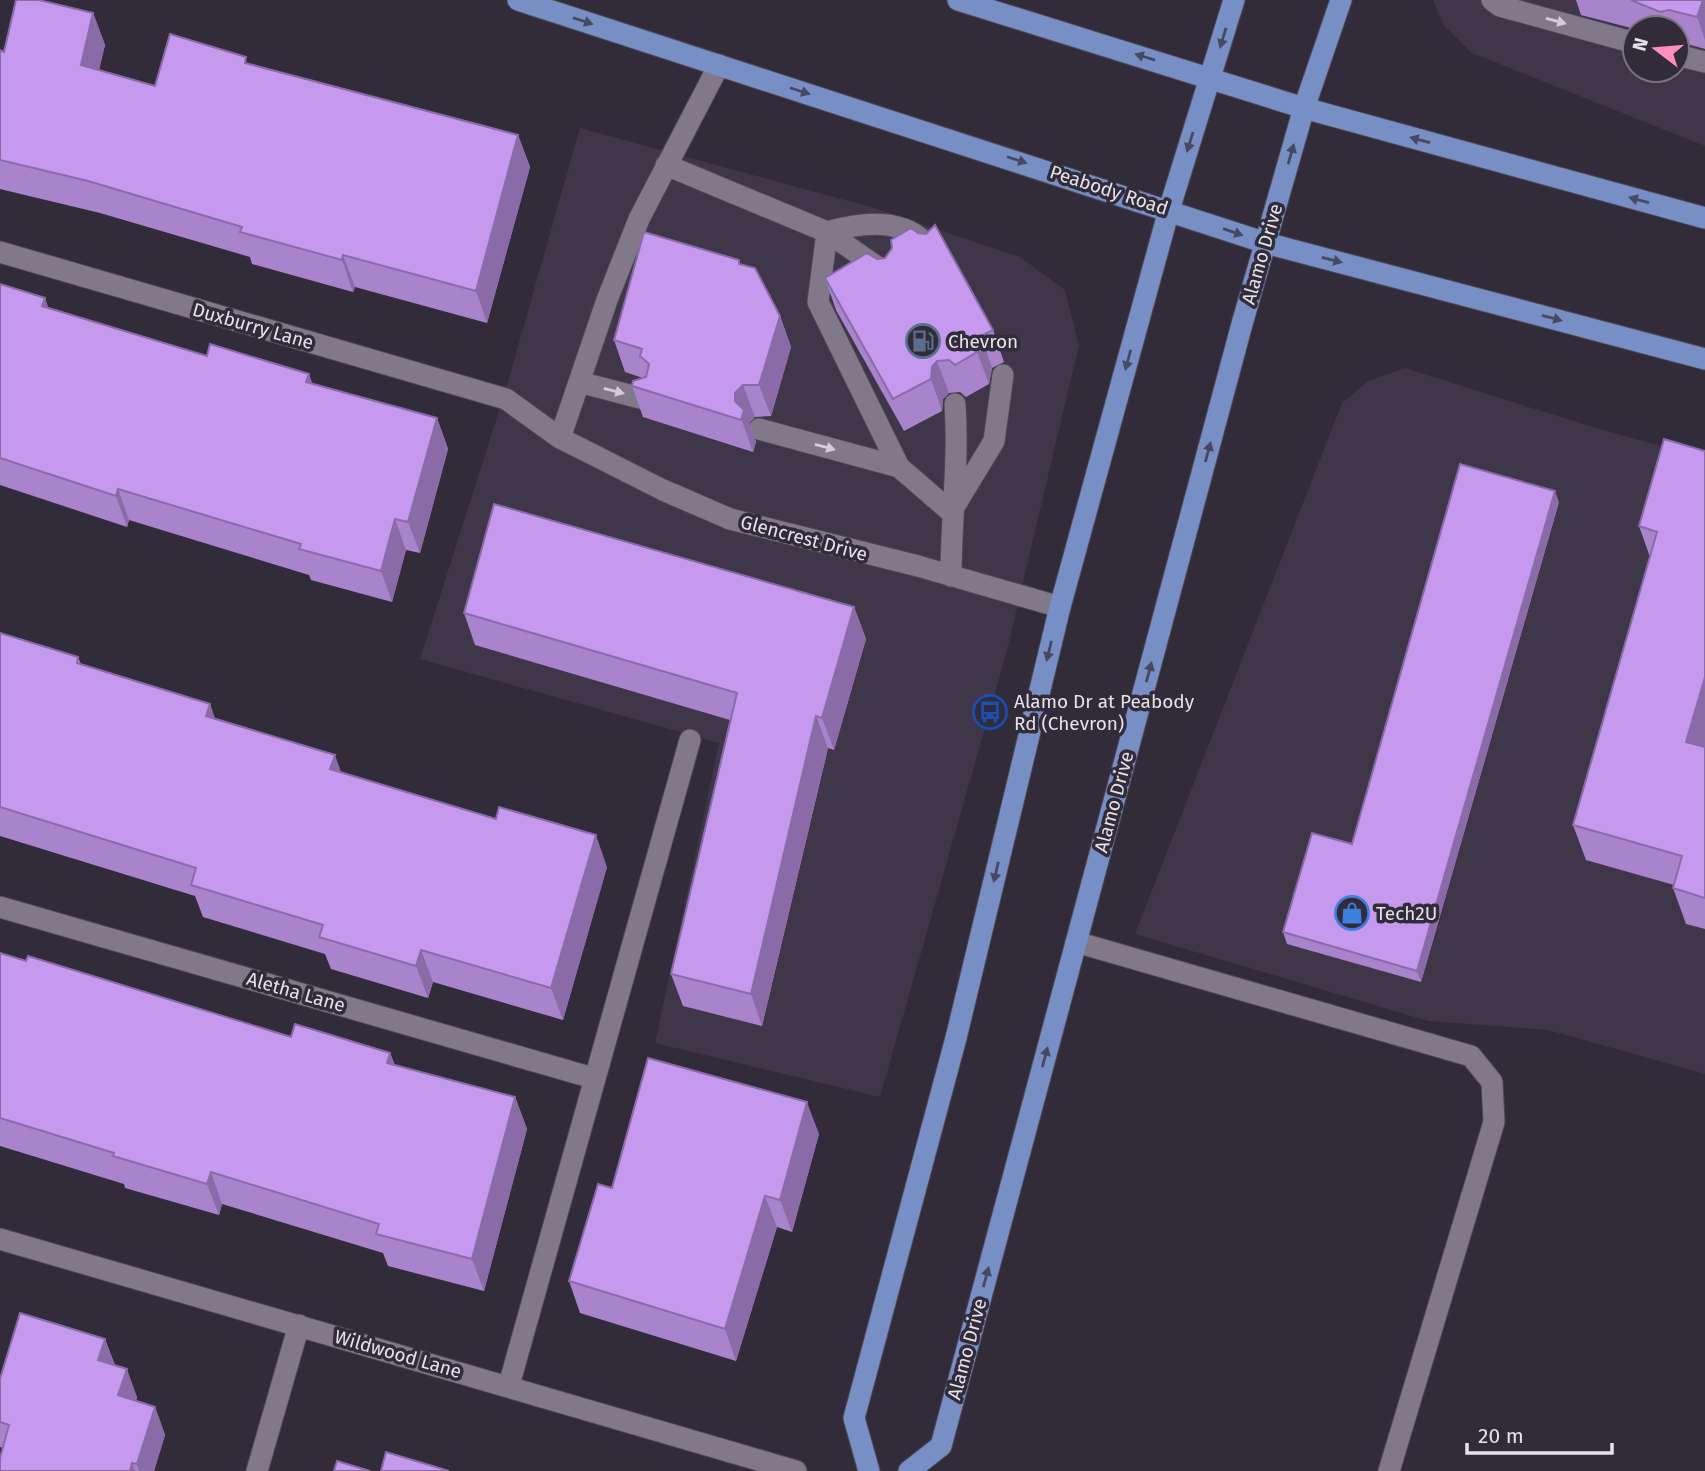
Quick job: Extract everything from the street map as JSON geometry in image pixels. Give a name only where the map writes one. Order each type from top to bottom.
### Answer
[{"type":"main road","name":"Peabody Road","points":[[519,0],[1266,243],[1705,359]]},
{"type":"main road","points":[[958,0],[1304,108],[1705,218]]},
{"type":"main road","points":[[869,1471],[854,1418],[956,1038],[1060,607],[1169,210],[1234,0]]},
{"type":"main road","name":"Alamo Drive","points":[[909,1471],[941,1446],[1266,243],[1304,108],[1341,0]]},
{"type":"street","points":[[1492,0],[1500,6],[1621,39]]},
{"type":"street","points":[[560,438],[635,230],[719,65]]},
{"type":"street","points":[[666,165],[827,232],[862,254],[891,278]]},
{"type":"street","points":[[827,232],[860,223],[899,227],[922,237],[934,253]]},
{"type":"street","points":[[827,232],[818,302],[899,467],[951,512]]},
{"type":"street","name":"Duxburry Lane","points":[[0,252],[506,399],[560,438]]},
{"type":"street","points":[[951,512],[994,441],[1003,375]]},
{"type":"street","points":[[579,382],[648,400]]},
{"type":"street","points":[[951,576],[951,512],[958,449],[955,404]]},
{"type":"street","points":[[759,429],[899,467]]},
{"type":"street","name":"Glencrest Drive","points":[[560,438],[663,490],[730,519],[1060,607]]},
{"type":"street","points":[[509,1385],[690,740]]},
{"type":"street","name":"Aletha Lane","points":[[0,906],[593,1078]]},
{"type":"street","points":[[1076,942],[1471,1056],[1492,1082],[1494,1122],[1389,1471]]},
{"type":"street","name":"Wildwood Lane","points":[[0,1239],[509,1385],[796,1471]]},
{"type":"street","points":[[257,1471],[299,1325]]},
{"type":"shaded area","points":[[1433,0],[1705,0],[1705,146],[1472,53],[1444,26]]},
{"type":"shaded area","points":[[580,128],[871,207],[1020,257],[1065,290],[1079,345],[1006,654],[880,1097],[655,1043],[719,743],[420,659],[505,392]]},
{"type":"shaded area","points":[[1405,368],[1596,428],[1705,458],[1705,1074],[1548,1030],[1428,1021],[1135,934],[1342,403],[1368,381]]},
{"type":"building","points":[[16,0],[39,0],[93,13],[81,65],[155,86],[170,34],[246,57],[245,63],[518,135],[476,291],[343,255],[342,260],[240,232],[242,227],[88,181],[0,160],[0,50],[4,52]]},
{"type":"building","points":[[1631,0],[1703,0],[1697,17],[1669,10],[1660,12]]},
{"type":"building","name":"Chevron","points":[[935,225],[993,330],[981,336],[977,352],[955,365],[949,360],[937,361],[932,367],[931,379],[893,399],[825,278],[867,253],[877,259],[885,258],[892,248],[891,240],[911,228],[926,234]]},
{"type":"building","points":[[644,232],[739,260],[739,264],[755,268],[780,316],[759,385],[743,385],[735,393],[735,401],[744,410],[741,420],[632,386],[633,381],[646,377],[649,364],[640,356],[642,349],[614,340]]},
{"type":"building","points":[[0,284],[45,298],[42,306],[207,356],[210,344],[309,374],[306,382],[437,418],[408,522],[395,519],[381,571],[299,549],[301,544],[118,489],[116,496],[0,458]]},
{"type":"building","points":[[1664,439],[1705,451],[1705,677],[1686,742],[1705,747],[1705,898],[1673,888],[1682,856],[1573,825],[1657,532],[1639,526]]},
{"type":"building","points":[[1460,464],[1555,491],[1417,971],[1283,932],[1312,833],[1352,844]]},
{"type":"building","points":[[494,504],[854,607],[822,718],[816,716],[751,994],[671,974],[737,693],[464,613]]},
{"type":"building","points":[[0,633],[78,657],[77,663],[210,704],[206,716],[335,755],[330,769],[496,819],[499,807],[596,835],[551,988],[421,950],[416,966],[319,937],[323,925],[191,885],[196,868],[0,807]]},
{"type":"building","points":[[0,953],[26,961],[28,956],[291,1037],[295,1024],[390,1053],[387,1063],[515,1097],[472,1259],[376,1234],[379,1224],[211,1172],[207,1184],[0,1118]]},
{"type":"building","points":[[648,1058],[807,1102],[780,1200],[765,1196],[725,1329],[569,1281],[598,1184],[612,1188]]},
{"type":"building","points":[[20,1313],[105,1339],[98,1360],[127,1369],[118,1395],[155,1407],[137,1464],[132,1463],[130,1471],[0,1471],[0,1458],[9,1425],[0,1422],[0,1379]]},
{"type":"building","points":[[386,1452],[449,1471],[381,1471]]},
{"type":"building","points":[[337,1461],[370,1471],[334,1471]]},
{"type":"place","name":"Chevron","points":[[923,341]]},
{"type":"place","name":"Alamo Dr at Peabody Rd (Chevron)","points":[[990,712]]},
{"type":"place","name":"Tech2U","points":[[1352,913]]}]
